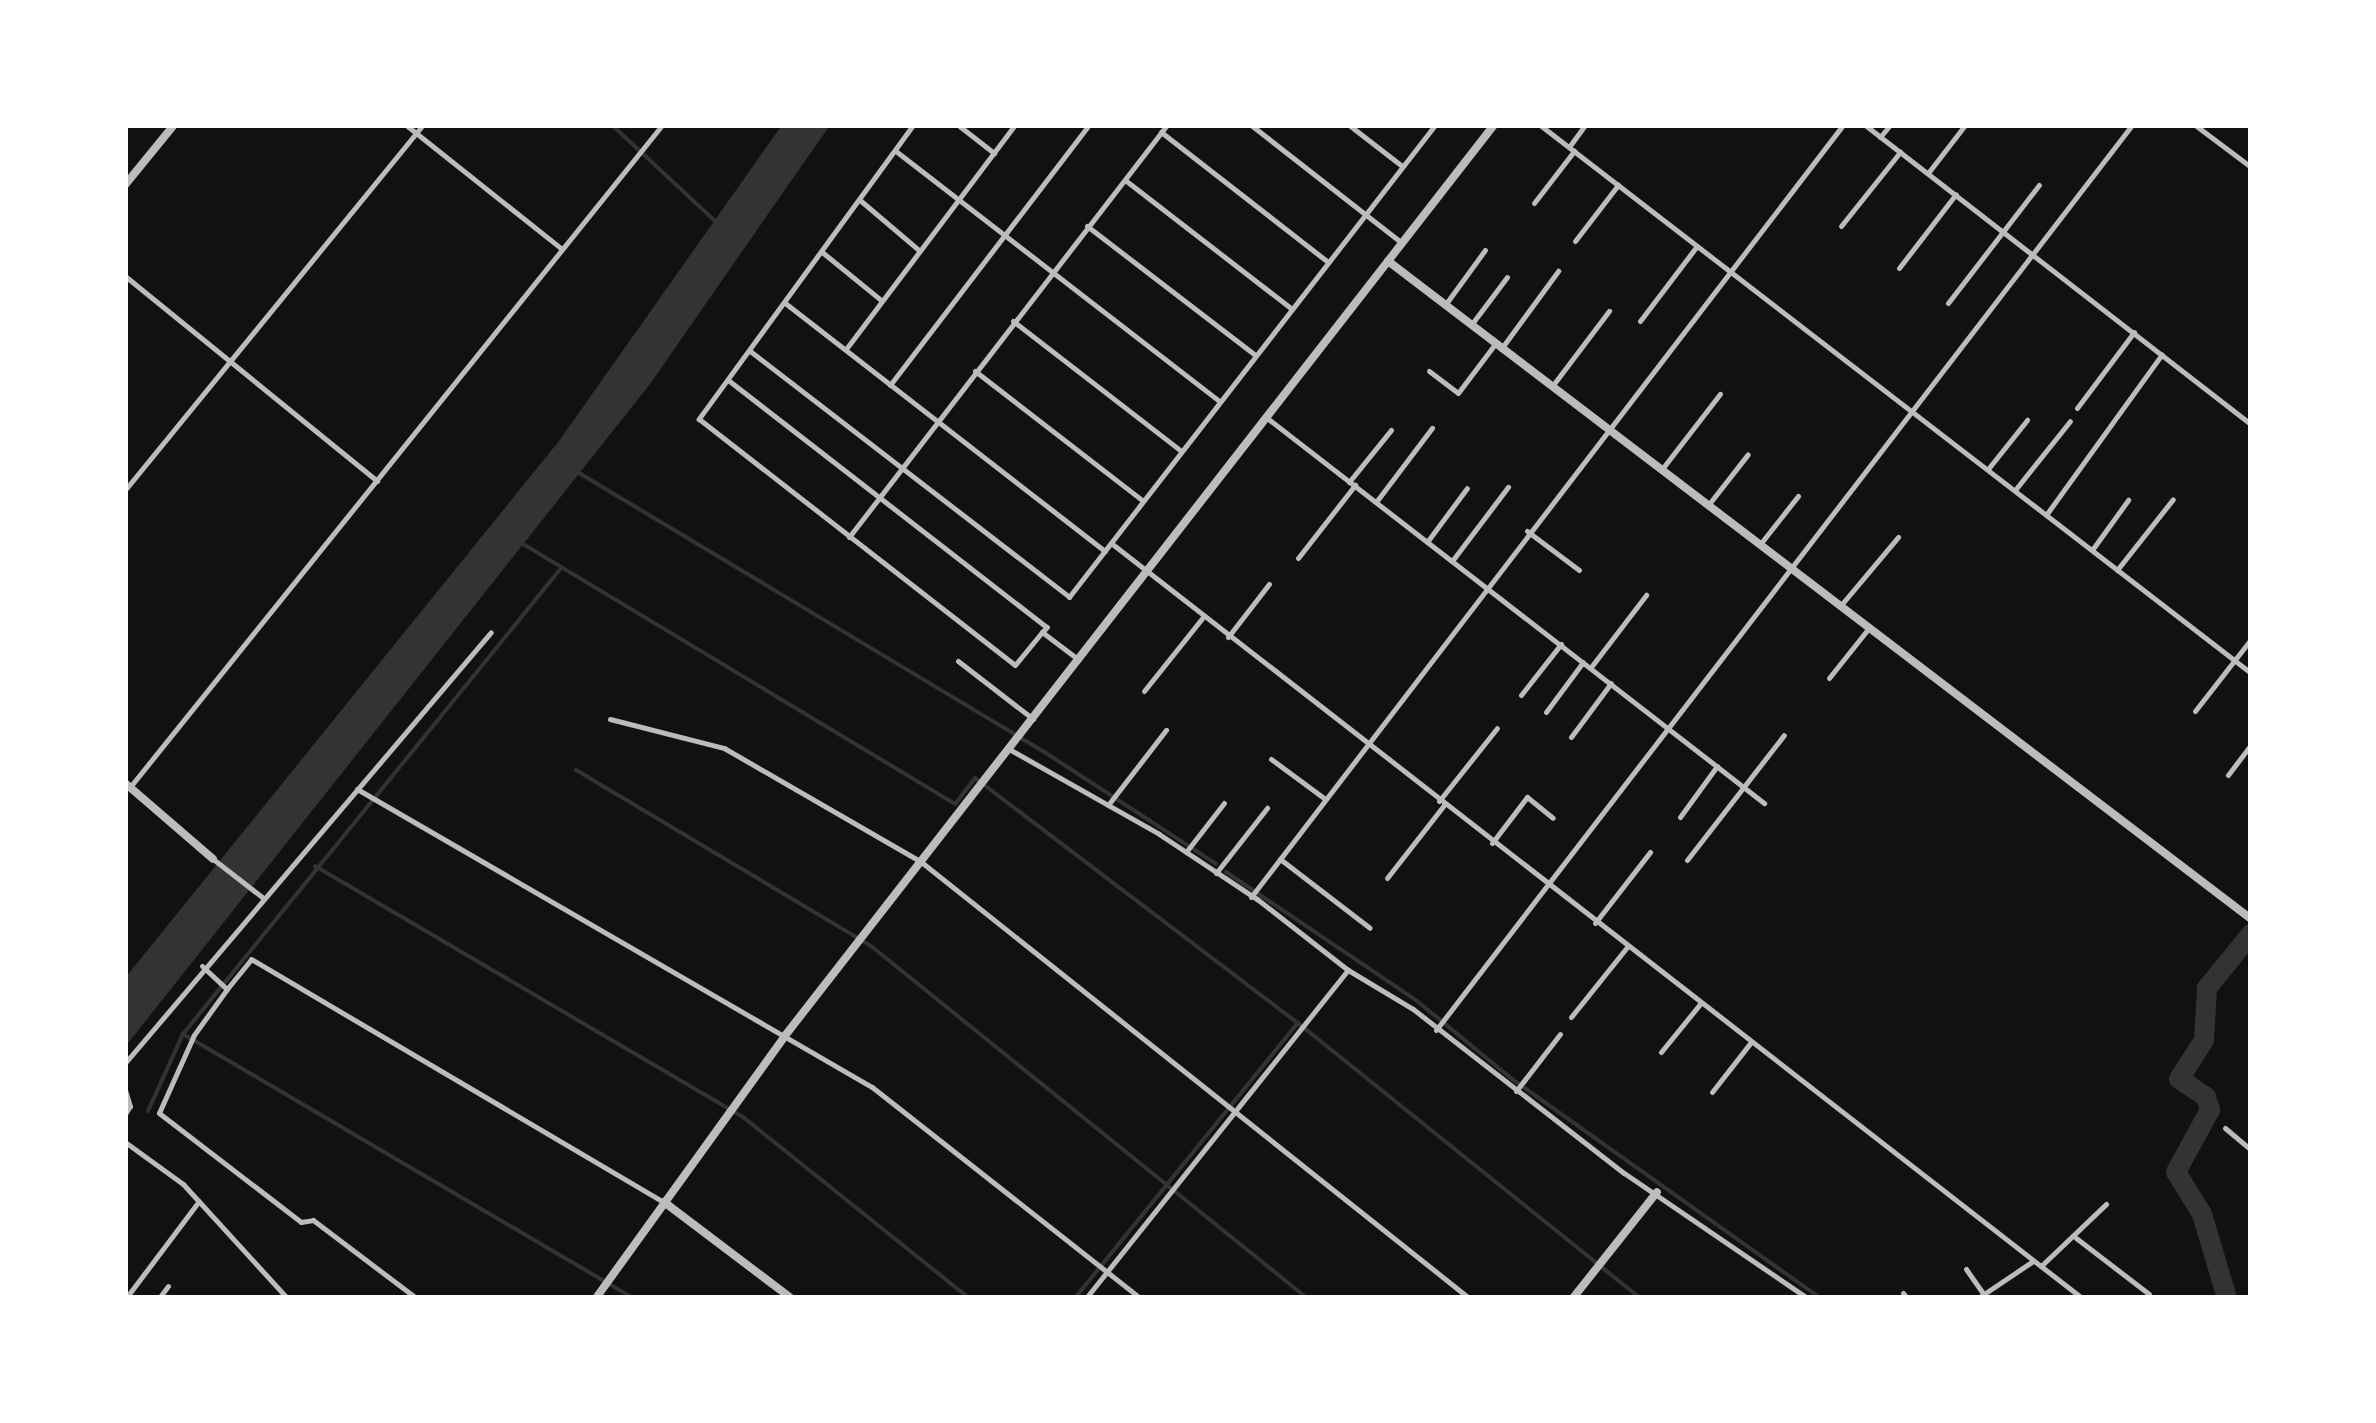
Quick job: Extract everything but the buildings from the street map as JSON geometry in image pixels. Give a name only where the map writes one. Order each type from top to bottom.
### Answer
[{"type":"street","points":[[125,185],[174,125]]},
{"type":"street","points":[[406,125],[562,249]]},
{"type":"street","points":[[125,490],[228,358],[423,125]]},
{"type":"street","points":[[263,898],[128,785],[662,125]]},
{"type":"street","points":[[728,380],[1047,627],[1015,665],[699,419],[914,125]]},
{"type":"street","points":[[958,125],[994,153]]},
{"type":"street","points":[[846,350],[1015,125]]},
{"type":"street","points":[[890,384],[1089,125]]},
{"type":"street","points":[[849,537],[974,370],[1167,125]]},
{"type":"street","points":[[1251,125],[1402,243]]},
{"type":"street","points":[[1349,125],[1402,166]]},
{"type":"street","points":[[750,351],[1069,596],[1435,125]]},
{"type":"street","points":[[596,1298],[784,1038],[920,860],[1494,125]]},
{"type":"street","points":[[1540,125],[2251,674]]},
{"type":"street","points":[[1534,203],[1585,125]]},
{"type":"street","points":[[1251,897],[1604,429],[1843,125]]},
{"type":"street","points":[[1865,125],[2251,424]]},
{"type":"street","points":[[1880,137],[1890,125]]},
{"type":"street","points":[[1928,173],[1965,125]]},
{"type":"street","points":[[1436,1030],[2132,125]]},
{"type":"street","points":[[2195,125],[2251,168]]},
{"type":"street","points":[[2206,132],[2211,125]]},
{"type":"street","points":[[1162,132],[1328,262]]},
{"type":"street","points":[[897,152],[1220,402]]},
{"type":"street","points":[[1841,226],[1900,152]]},
{"type":"street","points":[[1124,180],[1292,309]]},
{"type":"street","points":[[1574,241],[1618,184]]},
{"type":"street","points":[[1948,303],[2039,185]]},
{"type":"street","points":[[1899,268],[1956,194]]},
{"type":"street","points":[[861,201],[920,251]]},
{"type":"street","points":[[1088,226],[1255,355]]},
{"type":"street","points":[[1640,321],[1697,246]]},
{"type":"street","points":[[1445,305],[1485,250]]},
{"type":"street","points":[[822,252],[882,301]]},
{"type":"street","points":[[1388,261],[2248,917]]},
{"type":"street","points":[[1429,371],[1458,393],[1558,271]]},
{"type":"street","points":[[125,276],[377,481]]},
{"type":"street","points":[[1471,326],[1507,277]]},
{"type":"street","points":[[786,303],[1105,551]]},
{"type":"street","points":[[1551,388],[1609,311]]},
{"type":"street","points":[[1013,320],[1181,451]]},
{"type":"street","points":[[2078,408],[2134,332]]},
{"type":"street","points":[[2046,515],[2162,354]]},
{"type":"street","points":[[974,370],[1143,501]]},
{"type":"street","points":[[1660,471],[1720,394]]},
{"type":"street","points":[[1268,418],[1764,803]]},
{"type":"street","points":[[1988,469],[2027,420]]},
{"type":"street","points":[[2015,490],[2070,421]]},
{"type":"street","points":[[1376,502],[1432,428]]},
{"type":"street","points":[[1298,558],[1391,430]]},
{"type":"street","points":[[1708,507],[1748,454]]},
{"type":"street","points":[[1452,561],[1508,487]]},
{"type":"street","points":[[1427,542],[1467,488]]},
{"type":"street","points":[[1759,546],[1798,496]]},
{"type":"street","points":[[2117,570],[2174,499]]},
{"type":"street","points":[[2092,550],[2128,500]]},
{"type":"street","points":[[1527,531],[1579,570]]},
{"type":"street","points":[[1840,608],[1898,537]]},
{"type":"street","points":[[1111,543],[1547,886],[2082,1298]]},
{"type":"street","points":[[1228,637],[1269,584]]},
{"type":"street","points":[[1591,668],[1646,595]]},
{"type":"street","points":[[1144,691],[1203,618]]},
{"type":"street","points":[[1829,678],[1868,630]]},
{"type":"street","points":[[125,1063],[202,966],[491,632]]},
{"type":"street","points":[[1042,632],[1079,660]]},
{"type":"street","points":[[2195,711],[2251,639]]},
{"type":"street","points":[[1521,695],[1561,644]]},
{"type":"street","points":[[958,661],[1033,719]]},
{"type":"street","points":[[1546,712],[1584,662]]},
{"type":"street","points":[[1571,737],[1611,683]]},
{"type":"street","points":[[610,719],[724,748],[920,860],[1469,1298]]},
{"type":"street","points":[[1387,878],[1497,728]]},
{"type":"street","points":[[1108,805],[1166,730]]},
{"type":"street","points":[[1687,860],[1784,734]]},
{"type":"street","points":[[2228,775],[2251,745]]},
{"type":"street","points":[[1010,749],[1186,852],[1807,1298]]},
{"type":"street","points":[[1271,759],[1325,799]]},
{"type":"street","points":[[1680,817],[1717,766]]},
{"type":"street","points":[[357,788],[872,1087],[1140,1298]]},
{"type":"street","points":[[1492,843],[1527,797],[1553,818]]},
{"type":"street","points":[[1186,852],[1224,803]]},
{"type":"street","points":[[1216,873],[1267,808]]},
{"type":"street","points":[[1595,923],[1650,852]]},
{"type":"street","points":[[1280,858],[1370,928]]},
{"type":"street","points":[[1570,1017],[1627,947]]},
{"type":"street","points":[[416,1298],[312,1220],[301,1222],[159,1114],[194,1035],[250,959],[664,1202],[791,1298]]},
{"type":"street","points":[[202,966],[227,989]]},
{"type":"street","points":[[1086,1298],[1348,970]]},
{"type":"street","points":[[1661,1052],[1700,1004]]},
{"type":"street","points":[[1516,1091],[1560,1034]]},
{"type":"street","points":[[1712,1092],[1751,1042]]},
{"type":"street","points":[[125,1090],[125,1114]]},
{"type":"street","points":[[2225,1128],[2251,1150]]},
{"type":"street","points":[[125,1142],[198,1201],[288,1298]]},
{"type":"street","points":[[1573,1298],[1657,1192]]},
{"type":"street","points":[[126,1298],[198,1201]]},
{"type":"street","points":[[2041,1266],[2076,1238],[2106,1204]]},
{"type":"street","points":[[2076,1238],[2149,1294]]},
{"type":"street","points":[[1966,1270],[1981,1297],[2033,1261]]},
{"type":"street","points":[[159,1298],[168,1286]]},
{"type":"shaded area","points":[[782,125],[830,125],[650,384],[125,1047],[125,978],[559,441]]},
{"type":"waterway","points":[[612,125],[718,224]]},
{"type":"waterway","points":[[579,473],[1046,753],[1216,864]]},
{"type":"waterway","points":[[523,544],[955,804],[975,778],[1298,1023],[1640,1298]]},
{"type":"waterway","points":[[148,1111],[183,1034],[562,567]]},
{"type":"waterway","points":[[576,770],[871,946],[1307,1298]]},
{"type":"waterway","points":[[315,866],[743,1117],[969,1298]]},
{"type":"waterway","points":[[1226,872],[1417,1001],[1512,1079],[1820,1298]]},
{"type":"waterway","points":[[2227,1298],[2202,1214],[2176,1172],[2210,1110],[2206,1097],[2179,1079],[2204,1040],[2207,988],[2251,934]]},
{"type":"waterway","points":[[1075,1298],[1298,1023]]},
{"type":"waterway","points":[[183,1034],[633,1298]]}]
